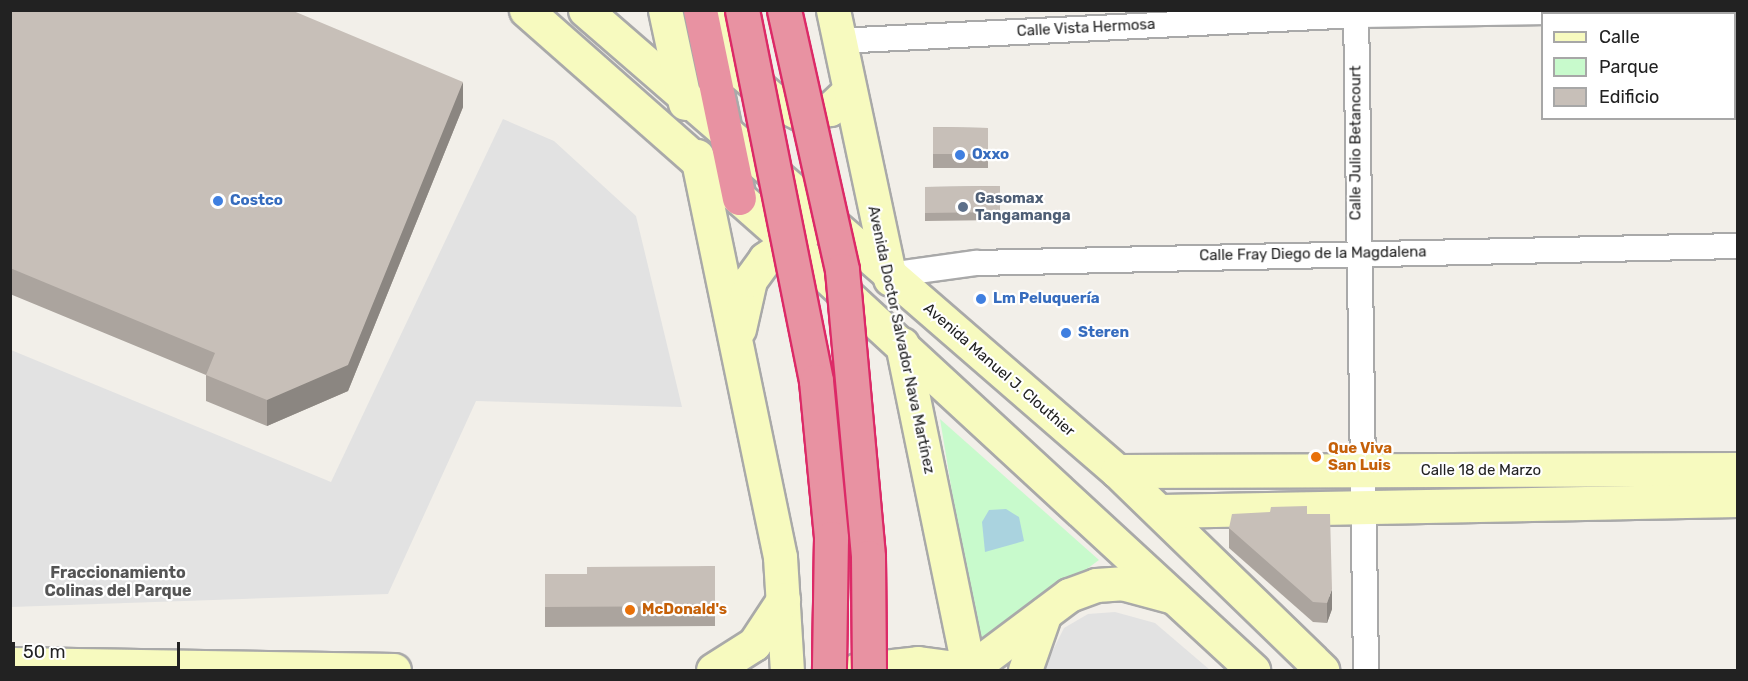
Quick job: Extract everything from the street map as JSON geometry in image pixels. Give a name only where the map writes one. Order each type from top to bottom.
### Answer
[{"type":"highway","points":[[700,10],[739,198]]},
{"type":"highway","points":[[742,10],[816,381],[831,538],[829,670]]},
{"type":"highway","points":[[784,10],[842,270],[865,522],[869,670]]},
{"type":"main road","points":[[526,10],[788,241],[903,350],[1253,670]]},
{"type":"main road","name":"Avenida Manuel J. Clouthier","points":[[585,10],[1117,471],[1161,511],[1322,670]]},
{"type":"main road","points":[[665,10],[780,557],[786,670]]},
{"type":"main road","points":[[708,10],[717,38],[742,74],[776,102],[801,114],[830,109],[848,93]]},
{"type":"main road","name":"Avenida Doctor Salvador Nava Martínez","points":[[835,26],[889,275],[969,670]]},
{"type":"main road","points":[[737,345],[750,280],[788,241],[828,219]]},
{"type":"main road","name":"Calle 18 de Marzo","points":[[1117,471],[1737,469]]},
{"type":"main road","points":[[1161,511],[1737,500]]},
{"type":"main road","points":[[857,670],[918,663],[969,670],[1045,613],[1096,585],[1122,584],[1174,598]]},
{"type":"main road","points":[[713,670],[754,644],[783,600]]},
{"type":"main road","points":[[1025,670],[1045,613]]},
{"type":"main road","points":[[10,664],[394,670]]},
{"type":"street","name":"Calle Vista Hermosa","points":[[835,26],[1356,13],[1693,10]]},
{"type":"street","name":"Calle Julio Betancourt","points":[[1356,13],[1356,253],[1366,670]]},
{"type":"street","name":"Calle Fray Diego de la Magdalena","points":[[889,275],[976,263],[1737,246]]},
{"type":"green space","points":[[940,419],[1099,560],[978,649]]},
{"type":"shaded area","points":[[503,119],[554,141],[636,216],[682,407],[476,401],[388,594],[11,607],[11,350],[331,482]]},
{"type":"shaded area","points":[[1115,612],[1155,623],[1210,670],[1043,670],[1064,628],[1088,614]]},
{"type":"water","points":[[1006,509],[1019,517],[1024,541],[985,552],[982,522],[989,510]]},
{"type":"building","name":"Costco","points":[[10,10],[291,10],[463,82],[348,365],[267,400],[206,375],[215,353],[10,268]]},
{"type":"building","points":[[933,127],[988,128],[988,154],[933,154]]},
{"type":"building","name":"Gasomax Tangamanga","points":[[1000,186],[1000,212],[925,213],[925,187]]},
{"type":"building","points":[[1307,506],[1307,514],[1330,514],[1332,589],[1327,603],[1313,602],[1229,528],[1232,514],[1270,512],[1271,507]]},
{"type":"building","points":[[715,566],[715,606],[545,607],[545,574],[587,574],[587,567]]},
{"type":"place","name":"Oxxo","points":[[960,155]]},
{"type":"place","name":"Costco","points":[[218,201]]},
{"type":"place","name":"Gasomax Tangamanga","points":[[963,207]]},
{"type":"place","name":"Lm Peluquería","points":[[981,299]]},
{"type":"place","name":"Steren","points":[[1066,333]]},
{"type":"place","name":"Que Viva San Luis","points":[[1316,457]]},
{"type":"place","name":"McDonald's","points":[[630,610]]},
{"type":"district","name":"Fraccionamiento Colinas del Parque","points":[[118,582]]}]
